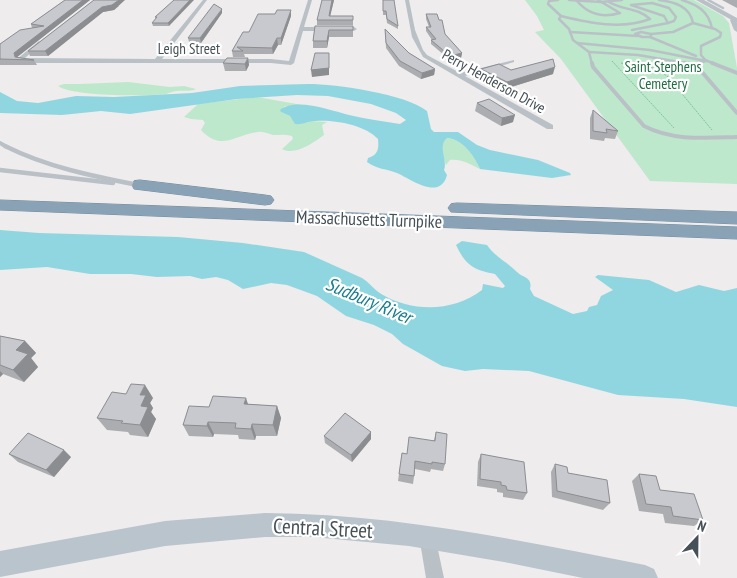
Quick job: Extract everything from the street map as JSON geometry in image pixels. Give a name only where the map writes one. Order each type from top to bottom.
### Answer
[{"type":"highway","points":[[140,185],[265,200]]},
{"type":"highway","name":"Massachusetts Turnpike","points":[[0,190],[737,218]]},
{"type":"highway","name":"Massachusetts Turnpike","points":[[0,205],[737,233]]},
{"type":"main road","name":"Central Street","points":[[0,564],[111,542],[196,529],[264,525],[333,526],[428,536],[472,543],[645,578]]},
{"type":"street","points":[[157,61],[205,0]]},
{"type":"street","name":"Leigh Street","points":[[43,40],[21,56],[20,59],[271,61],[291,63],[310,0]]},
{"type":"street","name":"Perry Henderson Drive","points":[[407,0],[414,35],[420,50],[431,61],[550,127]]},
{"type":"street","points":[[699,0],[735,20],[737,30]]},
{"type":"street","points":[[302,29],[354,29]]},
{"type":"street","points":[[458,76],[512,61]]},
{"type":"street","points":[[428,536],[429,554],[435,578]]},
{"type":"lane","points":[[558,0],[548,2],[561,16],[589,22],[620,24],[646,22],[651,18],[617,7],[609,2]]},
{"type":"lane","points":[[570,0],[609,2],[622,0]]},
{"type":"lane","points":[[659,0],[676,3],[685,8],[692,14],[693,23]]},
{"type":"lane","points":[[682,0],[705,11],[712,28]]},
{"type":"lane","points":[[708,0],[722,8]]},
{"type":"lane","points":[[577,1],[584,9],[594,14],[604,16],[620,13],[599,1]]},
{"type":"lane","points":[[632,30],[668,24],[674,21],[676,17],[673,11],[666,6],[631,5],[660,14],[667,18],[668,24]]},
{"type":"lane","points":[[561,16],[558,19],[570,32],[573,40],[589,52],[638,56],[696,65],[706,61]]},
{"type":"lane","points":[[650,36],[682,29],[693,23],[719,31],[722,36],[700,46],[701,55],[706,61]]},
{"type":"lane","points":[[620,24],[638,34]]},
{"type":"lane","points":[[570,32],[650,36],[737,73]]},
{"type":"lane","points":[[576,43],[638,49],[706,61]]},
{"type":"lane","points":[[638,49],[673,47]]},
{"type":"lane","points":[[589,52],[593,67],[644,126],[660,134],[737,137]]},
{"type":"lane","points":[[696,65],[737,114]]},
{"type":"lane","points":[[0,143],[33,158],[61,167],[140,185]]},
{"type":"lane","points":[[0,170],[140,185]]},
{"type":"path","points":[[590,57],[655,68],[701,72]]},
{"type":"path","points":[[612,61],[680,136]]},
{"type":"path","points":[[655,68],[668,77],[718,137]]},
{"type":"green space","name":"Saint Stephens Cemetery","points":[[525,0],[694,0],[723,16],[729,23],[737,68],[737,184],[650,181],[561,59],[535,32],[544,30],[537,16]]},
{"type":"green space","points":[[128,82],[170,87],[184,86],[196,89],[166,94],[127,95],[94,94],[66,90],[58,86],[64,84]]},
{"type":"green space","points":[[257,97],[308,106],[285,106],[281,112],[294,120],[327,122],[322,125],[324,135],[304,148],[287,151],[282,149],[293,139],[292,136],[260,132],[228,140],[215,140],[208,137],[201,130],[205,123],[203,120],[184,117],[198,104]]},
{"type":"green space","points":[[447,138],[458,141],[467,149],[480,169],[458,160],[450,160],[446,165],[442,147]]},
{"type":"water","points":[[308,84],[370,91],[403,100],[427,111],[431,129],[434,132],[458,132],[477,145],[490,150],[538,160],[571,175],[552,178],[480,169],[467,149],[458,141],[447,138],[443,149],[444,170],[447,175],[443,183],[438,187],[424,186],[397,173],[378,168],[367,162],[368,158],[374,155],[378,149],[378,139],[366,130],[349,124],[331,121],[312,121],[295,124],[290,116],[280,110],[287,106],[304,105],[400,124],[406,120],[396,113],[371,104],[328,96],[297,95],[237,99],[130,114],[101,111],[62,115],[0,113],[0,92],[17,101],[38,103],[76,96],[114,97],[192,93],[240,86]]},
{"type":"water","name":"Sudbury River","points":[[0,230],[178,237],[243,243],[304,252],[362,278],[380,293],[394,301],[420,307],[446,306],[459,302],[482,290],[483,284],[503,288],[505,286],[495,274],[476,269],[463,258],[456,245],[462,241],[487,245],[497,256],[529,280],[530,289],[534,296],[573,314],[587,311],[589,307],[597,305],[601,296],[613,290],[595,277],[598,275],[649,280],[676,292],[699,285],[724,291],[737,288],[737,407],[684,399],[618,395],[529,371],[483,369],[465,371],[442,366],[403,344],[392,334],[374,325],[346,316],[317,296],[287,285],[271,283],[243,289],[228,280],[216,277],[202,279],[190,276],[157,277],[131,274],[90,274],[47,267],[0,270]]},
{"type":"building","points":[[65,0],[83,0],[14,53],[15,57],[34,60],[0,59],[0,44],[20,30],[44,26],[31,24]]},
{"type":"building","points":[[94,0],[119,0],[112,5],[102,7],[45,51],[28,51]]},
{"type":"building","points":[[174,0],[190,0],[168,23],[152,23],[157,17],[155,17]]},
{"type":"building","points":[[322,0],[332,0],[329,16],[353,16],[353,20],[317,20]]},
{"type":"building","points":[[383,0],[394,0],[398,26],[387,19],[386,11],[383,11]]},
{"type":"building","points":[[214,4],[222,9],[200,38],[188,38]]},
{"type":"building","points":[[277,10],[291,10],[281,38],[277,38],[272,48],[237,47],[243,51],[232,51],[243,32],[249,32],[258,14],[275,14]]},
{"type":"building","points":[[426,14],[437,14],[439,20],[442,20],[445,34],[462,53],[450,56],[431,40],[436,39],[426,27],[431,27]]},
{"type":"building","points":[[315,26],[353,26],[353,30],[329,30],[327,41],[313,41]]},
{"type":"building","points":[[385,29],[409,53],[435,69],[422,73],[400,61],[386,43]]},
{"type":"building","points":[[315,53],[329,53],[329,68],[311,70]]},
{"type":"building","points":[[227,58],[248,58],[245,64],[223,63]]},
{"type":"building","points":[[553,59],[555,67],[507,82],[481,69],[499,64],[511,70]]},
{"type":"building","points":[[489,99],[515,115],[502,118],[477,103]]},
{"type":"building","points":[[593,110],[618,131],[606,129],[607,133],[593,131]]},
{"type":"building","points":[[0,336],[25,341],[16,350],[28,354],[13,370],[0,365]]},
{"type":"building","points":[[131,384],[145,385],[140,395],[146,395],[141,406],[148,407],[140,425],[97,418],[112,392],[126,394]]},
{"type":"building","points":[[213,396],[246,398],[244,404],[277,406],[273,425],[252,424],[251,429],[235,428],[236,423],[208,422],[207,426],[183,425],[189,406],[209,407]]},
{"type":"building","points":[[345,413],[371,432],[351,455],[324,436]]},
{"type":"building","points":[[436,432],[447,434],[445,464],[415,461],[414,476],[399,474],[402,453],[407,454],[409,437],[435,441]]},
{"type":"building","points":[[28,433],[64,450],[46,470],[9,454]]},
{"type":"building","points":[[481,454],[524,462],[527,493],[507,490],[506,486],[501,485],[501,482],[480,479]]},
{"type":"building","points":[[555,464],[567,467],[568,473],[607,480],[610,503],[557,491]]},
{"type":"building","points":[[639,474],[656,476],[660,490],[694,494],[703,520],[673,516],[671,507],[646,504]]}]
